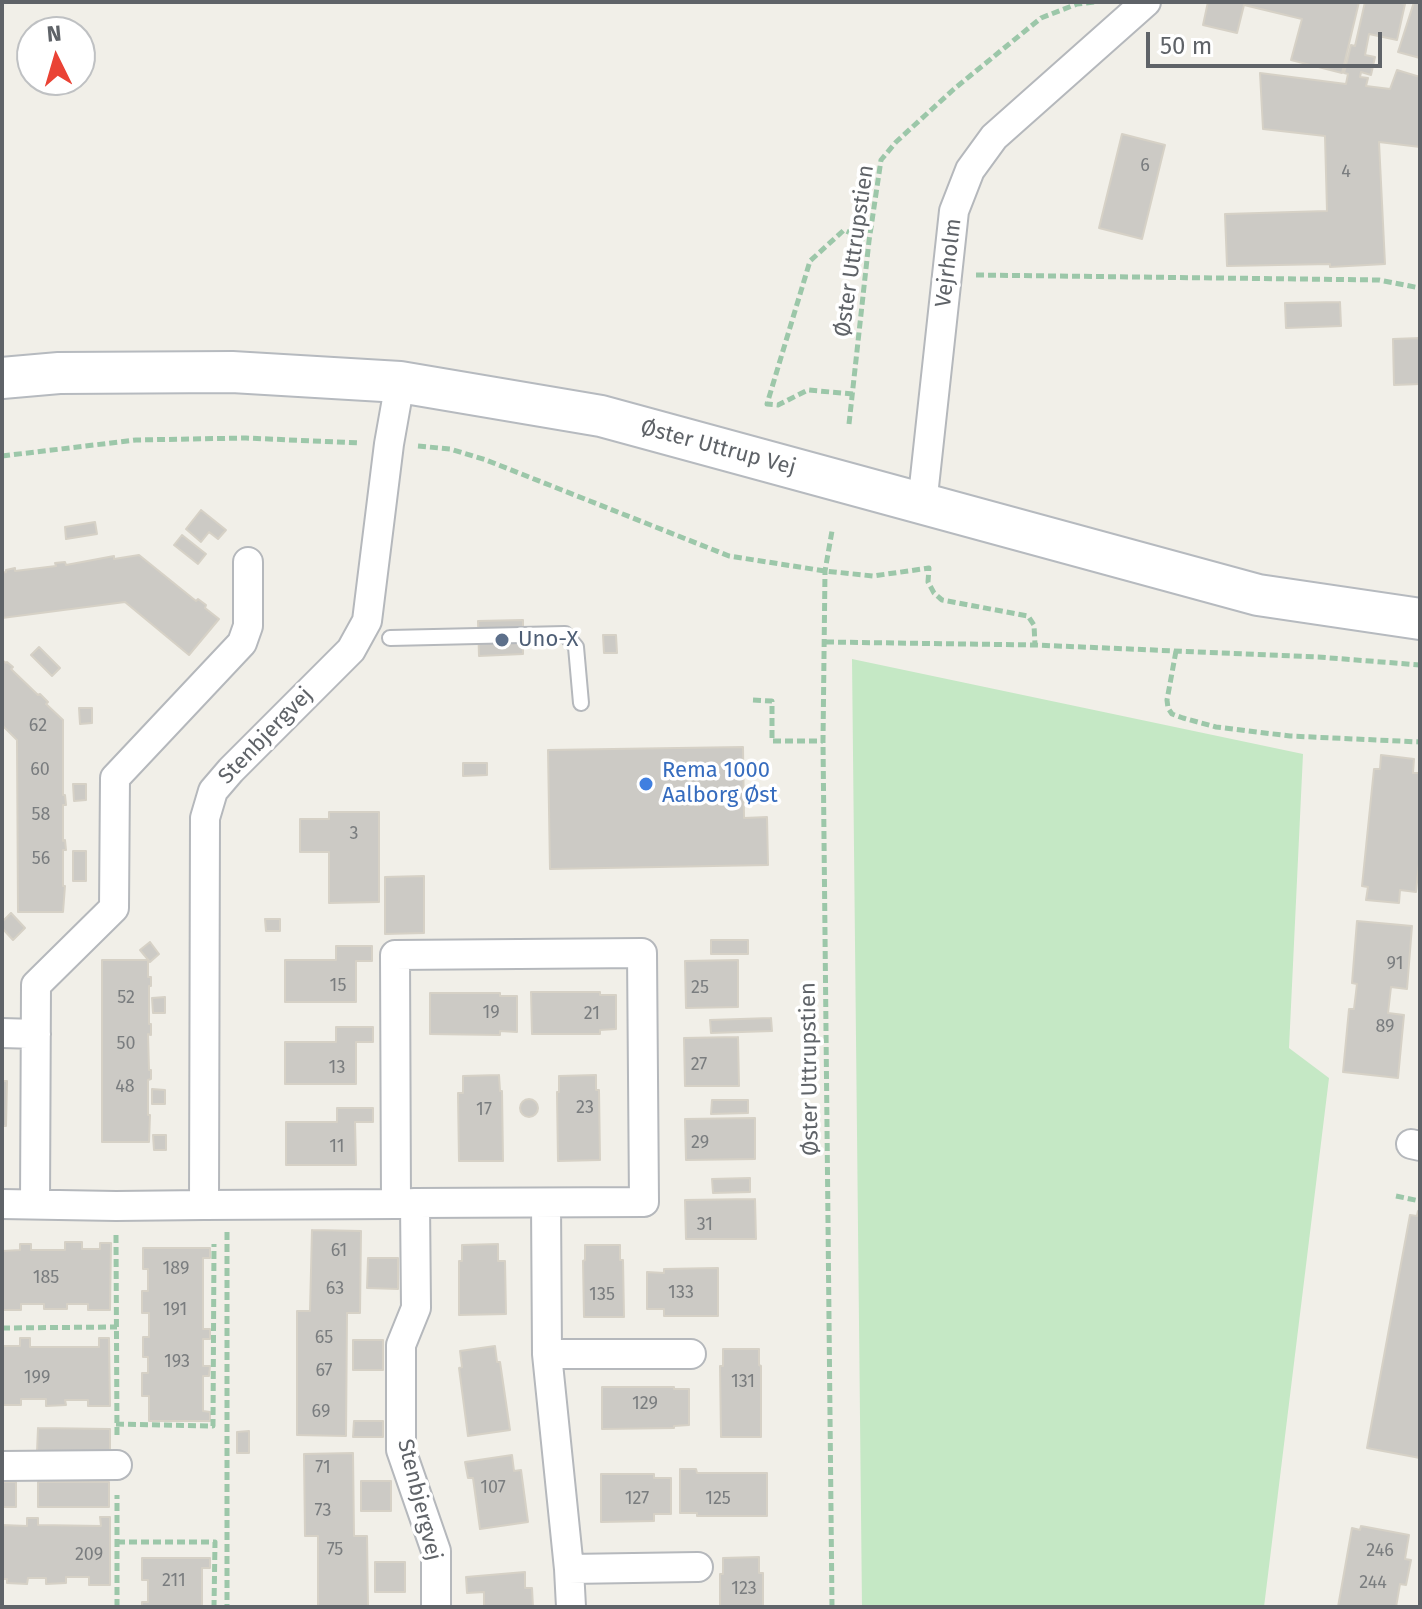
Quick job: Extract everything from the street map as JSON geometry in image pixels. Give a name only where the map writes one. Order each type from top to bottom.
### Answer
[{"type":"street","name":"Vejrholm","points":[[922,505],[954,211],[970,170],[994,137],[1146,2]]},
{"type":"street","name":"Øster Uttrup Vej","points":[[2,378],[59,373],[232,372],[400,382],[601,416],[1258,595],[1420,619]]},
{"type":"street","name":"Stenbjergvej","points":[[204,1205],[205,818],[213,791],[351,650],[367,621],[389,444],[400,382]]},
{"type":"street","points":[[35,1204],[36,985],[114,908],[115,778],[242,643],[248,626],[248,562]]},
{"type":"street","name":"Stenbjergvej","points":[[2,1204],[116,1206],[204,1205],[405,1204],[644,1202],[642,953],[395,955],[405,1204],[416,1308],[401,1345],[401,1450],[436,1551],[436,1607]]},
{"type":"street","points":[[2,1033],[36,1034]]},
{"type":"street","points":[[546,1203],[547,1354],[571,1607]]},
{"type":"street","points":[[547,1354],[691,1354]]},
{"type":"street","points":[[2,1466],[117,1465]]},
{"type":"street","points":[[569,1569],[698,1567]]},
{"type":"lane","points":[[390,638],[565,634],[576,647],[581,703]]},
{"type":"path","name":"Øster Uttrupstien","points":[[849,424],[881,160],[896,142],[954,89],[1041,18],[1077,4],[1095,2]]},
{"type":"path","points":[[853,394],[808,390],[778,405],[767,404],[810,261],[844,230],[869,241]]},
{"type":"path","points":[[947,275],[1379,280],[1420,288]]},
{"type":"path","points":[[2,456],[136,440],[246,438],[450,449],[486,460],[729,556],[873,576],[929,568],[928,582],[942,600],[1028,616],[1034,625],[1035,645]]},
{"type":"path","name":"Øster Uttrupstien","points":[[832,531],[825,571],[823,741],[832,1607]]},
{"type":"path","points":[[826,642],[1035,645],[1318,657],[1420,665]]},
{"type":"path","points":[[1176,651],[1167,700],[1172,714],[1216,727],[1290,736],[1420,742]]},
{"type":"path","points":[[753,700],[772,701],[772,741],[823,741]]},
{"type":"path","points":[[1396,1196],[1420,1201]]},
{"type":"path","points":[[204,1205],[227,1232],[227,1607]]},
{"type":"path","points":[[116,1206],[117,1607]]},
{"type":"path","points":[[116,1424],[213,1426],[214,1244]]},
{"type":"path","points":[[2,1328],[117,1327]]},
{"type":"path","points":[[117,1542],[215,1542],[214,1607]]},
{"type":"green space","points":[[852,659],[1303,754],[1289,1048],[1329,1078],[1264,1607],[862,1607]]},
{"type":"building","points":[[1208,2],[1359,2],[1342,73],[1291,60],[1302,19],[1244,5],[1237,33],[1203,25]]},
{"type":"building","points":[[1365,2],[1405,4],[1397,40],[1369,34],[1365,55],[1375,57],[1371,75],[1361,72],[1360,77],[1368,78],[1366,86],[1390,89],[1397,70],[1420,77],[1420,147],[1379,142],[1385,264],[1227,266],[1225,214],[1327,211],[1325,136],[1263,129],[1260,73],[1346,84],[1348,74],[1344,73],[1351,45],[1355,46]]},
{"type":"building","points":[[1414,2],[1420,2],[1420,58],[1398,52]]},
{"type":"building","points":[[1122,134],[1165,145],[1142,239],[1099,228]]},
{"type":"building","points":[[1340,302],[1341,326],[1286,328],[1285,303]]},
{"type":"building","points":[[1420,338],[1420,384],[1394,385],[1393,339]]},
{"type":"building","points":[[201,510],[226,530],[218,539],[209,532],[201,542],[186,529]]},
{"type":"building","points":[[95,522],[97,534],[66,539],[65,527]]},
{"type":"building","points":[[182,535],[206,554],[198,564],[174,545]]},
{"type":"building","points":[[139,555],[196,601],[198,599],[206,605],[205,608],[219,619],[189,655],[125,602],[2,618],[2,573],[6,570]]},
{"type":"building","points":[[523,620],[523,654],[479,656],[478,621]]},
{"type":"building","points":[[603,635],[616,635],[617,653],[604,653]]},
{"type":"building","points":[[39,647],[60,668],[52,676],[31,655]]},
{"type":"building","points":[[2,660],[13,667],[11,669],[40,694],[63,720],[63,795],[66,805],[63,805],[63,841],[66,850],[63,850],[63,912],[18,912],[17,740],[2,725]]},
{"type":"building","points":[[79,708],[92,708],[92,723],[80,724]]},
{"type":"building","name":"Rema 1000 Aalborg Øst","points":[[743,747],[744,818],[767,817],[768,865],[550,869],[548,750]]},
{"type":"building","points":[[1381,755],[1414,759],[1413,773],[1420,773],[1420,854],[1416,892],[1400,890],[1399,903],[1366,900],[1368,887],[1362,886],[1374,769],[1380,769]]},
{"type":"building","points":[[463,763],[487,763],[487,775],[463,776]]},
{"type":"building","points":[[73,784],[86,784],[86,800],[74,801]]},
{"type":"building","points":[[329,812],[379,812],[379,902],[329,903],[329,852],[300,852],[300,819],[329,819]]},
{"type":"building","points":[[73,851],[86,851],[86,881],[73,881]]},
{"type":"building","points":[[424,876],[424,933],[385,934],[385,877]]},
{"type":"building","points":[[11,913],[25,928],[13,940],[2,928],[2,922]]},
{"type":"building","points":[[265,919],[280,919],[280,931],[266,931]]},
{"type":"building","points":[[1357,921],[1412,926],[1407,989],[1391,987],[1388,1013],[1404,1015],[1398,1078],[1343,1072],[1349,1009],[1354,1009],[1357,984],[1352,983]]},
{"type":"building","points":[[711,940],[748,940],[748,954],[711,954]]},
{"type":"building","points":[[150,942],[159,954],[150,962],[140,950]]},
{"type":"building","points":[[336,946],[372,946],[372,961],[356,961],[356,1002],[285,1002],[285,960],[336,960]]},
{"type":"building","points":[[102,960],[148,960],[148,977],[151,977],[149,1142],[102,1142]]},
{"type":"building","points":[[738,960],[738,1007],[686,1008],[685,961]]},
{"type":"building","points":[[531,992],[600,992],[600,995],[616,995],[616,1029],[600,1030],[600,1034],[532,1034]]},
{"type":"building","points":[[430,993],[500,993],[500,996],[517,996],[517,1032],[500,1031],[500,1035],[430,1034]]},
{"type":"building","points":[[165,997],[165,1013],[153,1013],[152,998]]},
{"type":"building","points":[[771,1018],[772,1031],[711,1033],[710,1020]]},
{"type":"building","points":[[336,1027],[373,1027],[373,1042],[356,1042],[356,1084],[285,1084],[285,1042],[336,1042]]},
{"type":"building","points":[[738,1037],[739,1086],[685,1086],[684,1038]]},
{"type":"building","points":[[499,1075],[503,1161],[459,1161],[458,1093],[463,1093],[463,1076]]},
{"type":"building","points":[[596,1075],[600,1160],[558,1161],[559,1076]]},
{"type":"building","points":[[2,1081],[7,1081],[6,1126],[2,1126]]},
{"type":"building","points":[[152,1089],[165,1090],[165,1104],[152,1104]]},
{"type":"building","points":[[529,1099],[538,1108],[529,1117],[520,1108]]},
{"type":"building","points":[[712,1100],[748,1100],[748,1113],[711,1114]]},
{"type":"building","points":[[337,1108],[373,1108],[373,1122],[355,1122],[356,1165],[286,1165],[286,1122],[337,1122]]},
{"type":"building","points":[[755,1118],[755,1159],[686,1160],[685,1119]]},
{"type":"building","points":[[153,1135],[166,1135],[166,1150],[154,1150]]},
{"type":"building","points":[[750,1178],[750,1192],[713,1193],[712,1179]]},
{"type":"building","points":[[755,1199],[756,1239],[686,1239],[685,1200]]},
{"type":"building","points":[[1418,1211],[1420,1458],[1367,1448],[1410,1215],[1417,1216]]},
{"type":"building","points":[[312,1230],[361,1231],[360,1313],[347,1313],[346,1436],[297,1435],[297,1311],[310,1311]]},
{"type":"building","points":[[65,1242],[82,1242],[82,1249],[100,1249],[100,1243],[111,1243],[110,1310],[88,1310],[88,1304],[67,1304],[67,1309],[44,1309],[44,1304],[21,1304],[21,1310],[2,1310],[2,1251],[20,1250],[20,1244],[31,1244],[31,1250],[65,1250]]},
{"type":"building","points":[[498,1244],[498,1261],[505,1261],[506,1314],[459,1315],[462,1245]]},
{"type":"building","points":[[585,1245],[620,1245],[624,1317],[584,1317]]},
{"type":"building","points":[[143,1248],[210,1248],[210,1258],[203,1258],[203,1329],[210,1329],[210,1339],[203,1339],[203,1366],[210,1366],[209,1376],[203,1376],[203,1411],[210,1412],[210,1421],[149,1421],[149,1396],[142,1396],[142,1373],[148,1373],[148,1357],[143,1357],[143,1337],[149,1337],[149,1313],[142,1313],[142,1291],[148,1291],[148,1269],[143,1269]]},
{"type":"building","points":[[368,1258],[398,1258],[398,1289],[367,1288]]},
{"type":"building","points":[[718,1268],[718,1316],[664,1316],[664,1309],[647,1309],[647,1272]]},
{"type":"building","points":[[20,1338],[30,1338],[30,1347],[99,1347],[99,1338],[109,1338],[110,1406],[88,1406],[88,1400],[65,1400],[66,1405],[46,1406],[46,1399],[21,1399],[21,1405],[2,1405],[2,1346],[20,1346]]},
{"type":"building","points":[[353,1340],[383,1340],[383,1370],[353,1370]]},
{"type":"building","points":[[495,1346],[510,1430],[468,1436],[459,1368],[462,1367],[460,1351]]},
{"type":"building","points":[[723,1349],[759,1349],[761,1437],[721,1437],[720,1366],[723,1366]]},
{"type":"building","points":[[602,1387],[689,1389],[689,1425],[602,1429]]},
{"type":"building","points":[[354,1421],[383,1421],[383,1437],[353,1437]]},
{"type":"building","points":[[38,1428],[110,1429],[110,1453],[37,1452]]},
{"type":"building","points":[[249,1431],[249,1453],[237,1453],[237,1432]]},
{"type":"building","points":[[353,1453],[354,1536],[367,1536],[368,1607],[318,1607],[318,1536],[305,1536],[304,1454]]},
{"type":"building","points":[[512,1455],[514,1471],[521,1470],[528,1522],[480,1529],[473,1478],[468,1478],[465,1462]]},
{"type":"building","points":[[680,1469],[696,1469],[697,1473],[767,1473],[767,1516],[697,1516],[697,1513],[680,1513]]},
{"type":"building","points":[[601,1474],[654,1474],[654,1478],[671,1478],[671,1514],[654,1514],[654,1521],[601,1522]]},
{"type":"building","points":[[361,1481],[391,1481],[391,1511],[361,1511]]},
{"type":"building","points":[[2,1482],[16,1482],[16,1507],[2,1507]]},
{"type":"building","points":[[38,1482],[109,1482],[109,1507],[38,1507]]},
{"type":"building","points":[[100,1517],[110,1517],[110,1585],[89,1585],[89,1577],[66,1577],[66,1583],[46,1584],[46,1578],[28,1578],[27,1584],[7,1583],[7,1579],[2,1579],[2,1525],[27,1526],[27,1518],[38,1518],[38,1525],[101,1526]]},
{"type":"building","points":[[1361,1526],[1409,1535],[1405,1559],[1411,1560],[1406,1585],[1400,1584],[1396,1607],[1338,1607],[1352,1528],[1360,1530]]},
{"type":"building","points":[[759,1557],[759,1573],[763,1573],[763,1607],[720,1607],[723,1558]]},
{"type":"building","points":[[142,1558],[210,1558],[210,1568],[202,1568],[202,1607],[142,1607],[142,1602],[148,1602],[148,1580],[142,1580]]},
{"type":"building","points":[[375,1562],[405,1562],[405,1592],[375,1592]]},
{"type":"building","points":[[525,1572],[525,1588],[532,1588],[533,1607],[484,1607],[484,1592],[467,1593],[466,1577]]},
{"type":"place","name":"Uno-X","points":[[502,640]]},
{"type":"place","name":"Rema 1000 Aalborg Øst","points":[[646,784]]}]
